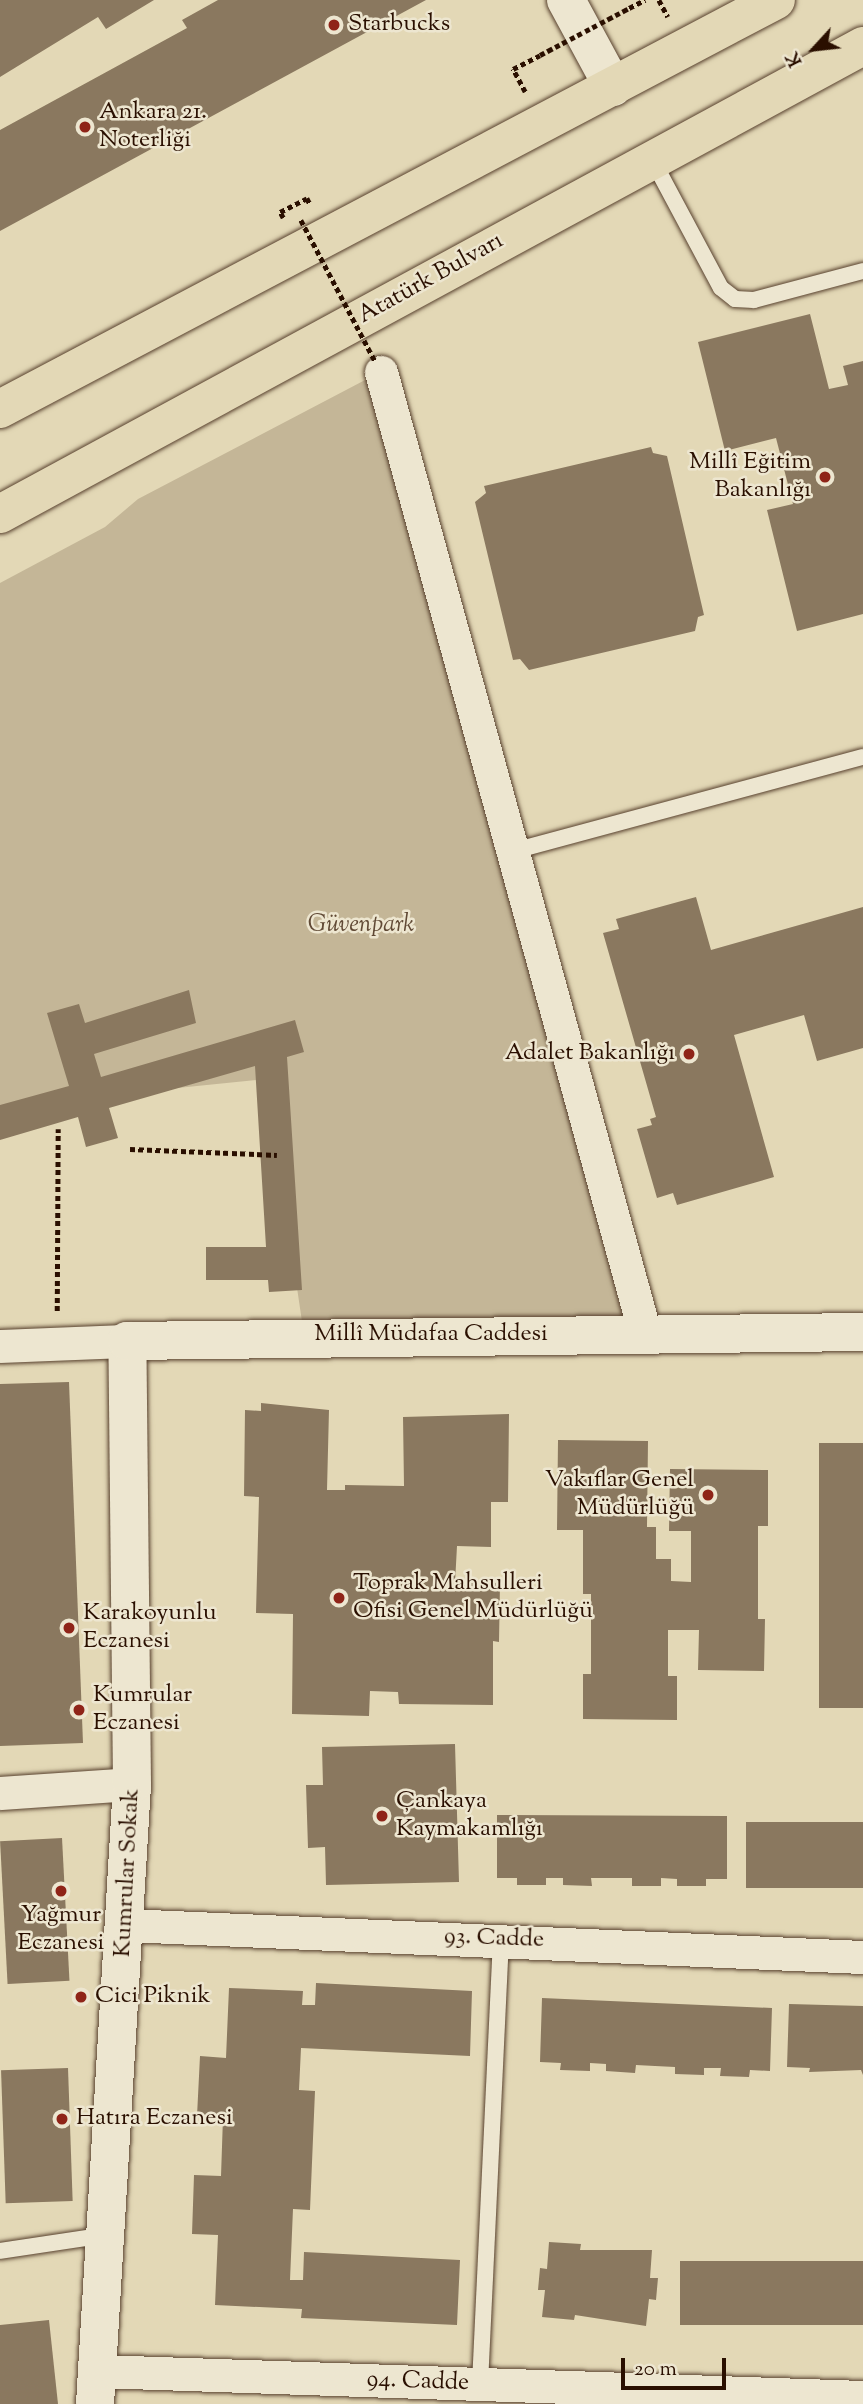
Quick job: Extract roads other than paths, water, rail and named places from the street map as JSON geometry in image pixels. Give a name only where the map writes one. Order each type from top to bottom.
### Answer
[{"type":"main road","points":[[0,409],[776,0]]},
{"type":"main road","name":"Atatürk Bulvarı","points":[[0,514],[863,46]]},
{"type":"street","points":[[566,0],[613,87]]},
{"type":"street","points":[[378,367],[514,851],[645,1334]]},
{"type":"street","name":"Millî Müdafaa Caddesi","points":[[0,1346],[127,1340],[863,1332]]},
{"type":"street","name":"Kumrular Sokak","points":[[97,2387],[126,1925],[132,1784],[127,1340]]},
{"type":"street","points":[[0,1793],[132,1784]]},
{"type":"street","name":"93. Cadde","points":[[126,1925],[501,1939],[863,1957]]},
{"type":"street","name":"94. Cadde","points":[[97,2387],[480,2384],[863,2397]]},
{"type":"lane","points":[[652,159],[720,288],[735,299],[754,300],[863,271]]},
{"type":"lane","points":[[514,851],[863,757]]},
{"type":"lane","points":[[480,2384],[501,1939]]},
{"type":"lane","points":[[0,2251],[106,2235]]},
{"type":"place","name":"Starbucks","points":[[334,25]]},
{"type":"place","name":"Ankara 21. Noterliği","points":[[85,127]]},
{"type":"place","name":"Millî Eğitim Bakanlığı","points":[[825,477]]},
{"type":"place","name":"Adalet Bakanlığı","points":[[689,1054]]},
{"type":"place","name":"Vakıflar Genel Müdürlüğü","points":[[708,1495]]},
{"type":"place","name":"Toprak Mahsulleri Ofisi Genel Müdürlüğü","points":[[339,1598]]},
{"type":"place","name":"Karakoyunlu Eczanesi","points":[[69,1628]]},
{"type":"place","name":"Kumrular Eczanesi","points":[[79,1710]]},
{"type":"place","name":"Çankaya Kaymakamlığı","points":[[382,1816]]},
{"type":"place","name":"Yağmur Eczanesi","points":[[61,1891]]},
{"type":"place","name":"Cici Piknik","points":[[81,1997]]},
{"type":"place","name":"Hatıra Eczanesi","points":[[62,2119]]},
{"type":"park label","name":"Güvenpark","points":[[361,926]]}]
